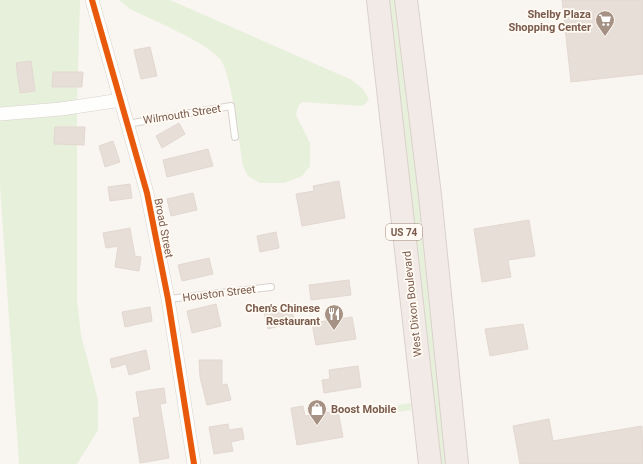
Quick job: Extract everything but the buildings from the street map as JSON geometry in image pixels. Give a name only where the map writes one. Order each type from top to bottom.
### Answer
[{"type":"highway","name":"West Dixon Boulevard","points":[[378,0],[430,464]]},
{"type":"highway","name":"US 74","points":[[406,0],[430,195],[457,464]]},
{"type":"street","name":"Broad Street","points":[[92,0],[147,193],[168,298],[194,464]]},
{"type":"street","points":[[0,114],[61,109],[121,100]]},
{"type":"lane","name":"Wilmouth Street","points":[[127,124],[231,106],[235,137]]},
{"type":"lane","name":"Houston Street","points":[[168,298],[271,286]]},
{"type":"green space","points":[[0,0],[80,0],[77,107],[77,300],[81,335],[98,400],[98,430],[77,464],[19,464],[0,186]]},
{"type":"green space","points":[[119,0],[170,0],[352,80],[363,89],[369,99],[362,106],[302,102],[298,106],[296,115],[310,143],[310,166],[302,176],[284,183],[260,183],[248,176],[243,166],[228,78],[220,59],[202,45],[178,31],[130,9]]},
{"type":"green space","points":[[383,0],[398,0],[450,464],[435,464]]},
{"type":"green space","points":[[411,404],[411,410],[400,412],[397,410],[398,405]]},
{"type":"cycle path","points":[[92,0],[147,193],[168,299],[194,464]]},
{"type":"place","name":"Shelby Plaza Shopping Center","points":[[605,37]]},
{"type":"place","name":"Chen's Chinese Restaurant","points":[[334,331]]},
{"type":"place","name":"Boost Mobile","points":[[317,426]]}]
